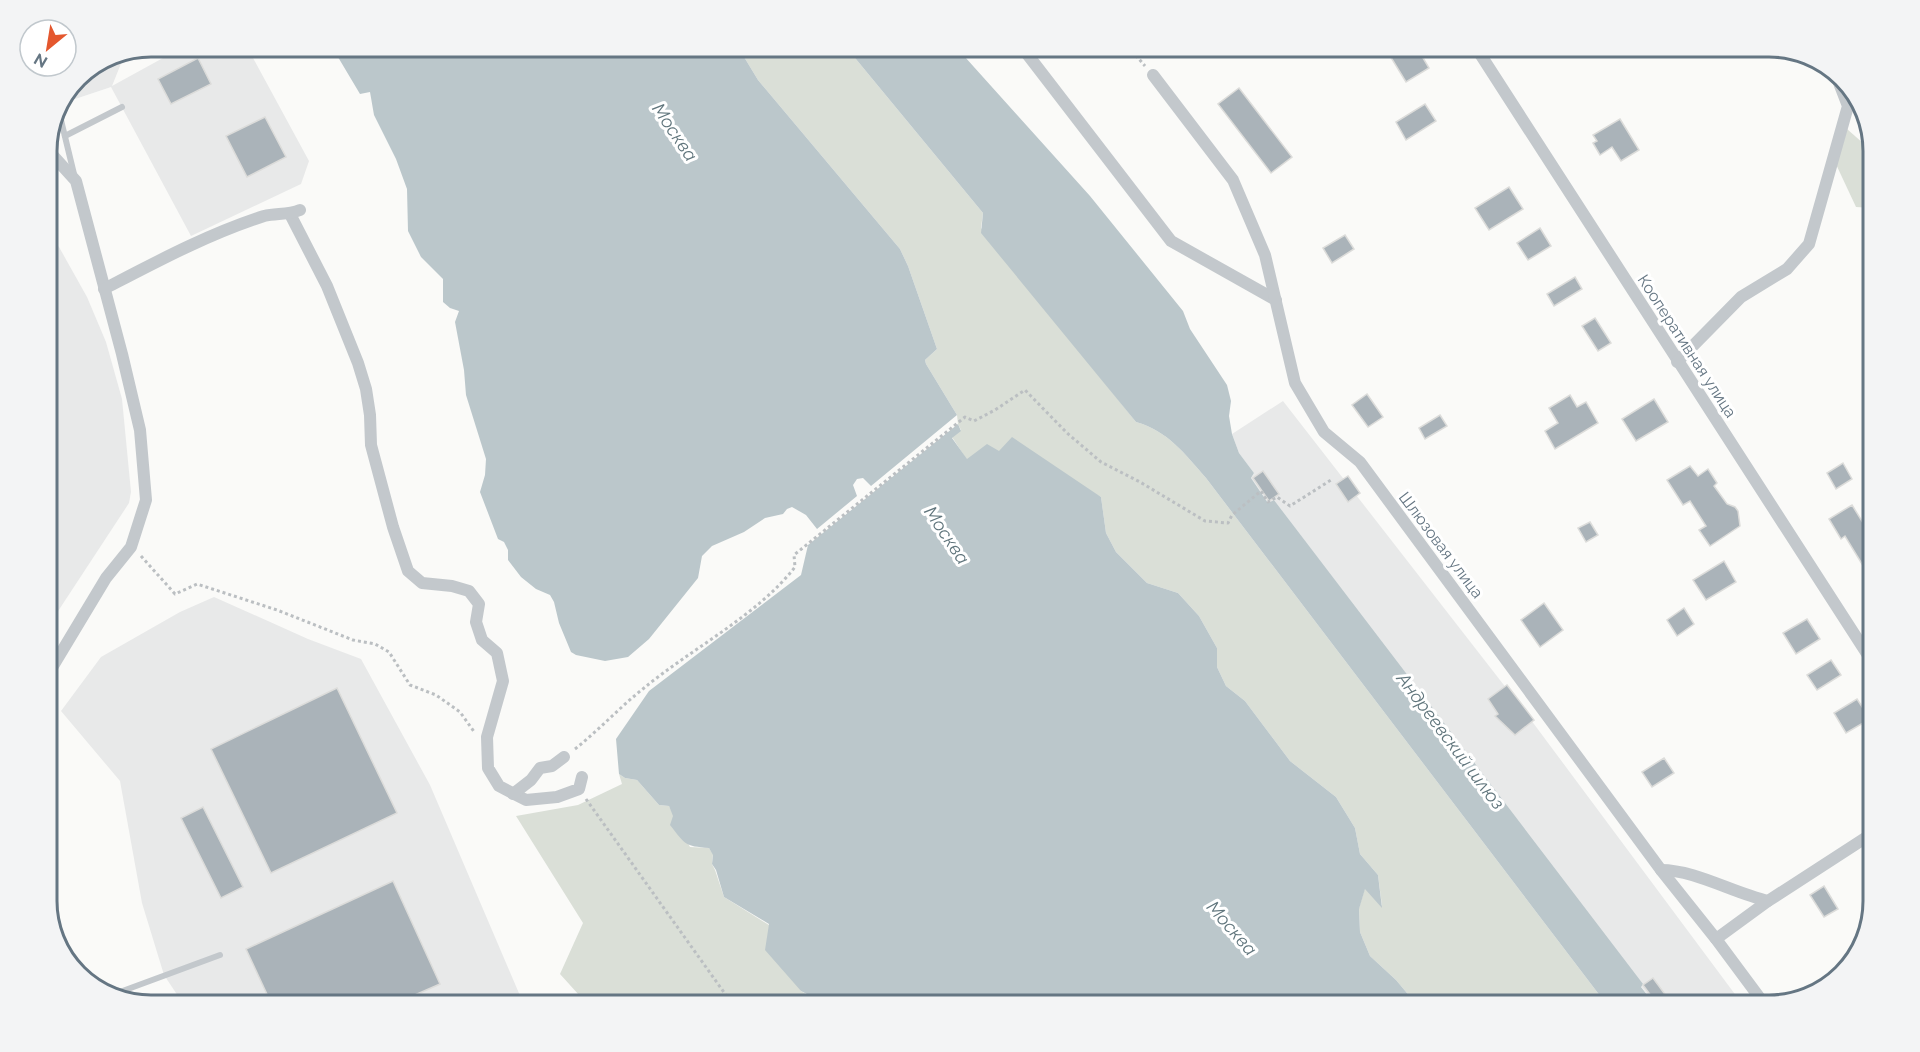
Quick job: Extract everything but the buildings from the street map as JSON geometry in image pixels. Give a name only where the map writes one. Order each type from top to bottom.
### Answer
[{"type":"street","points":[[1029,57],[1171,241],[1276,300]]},
{"type":"street","name":"Кооперативная улица","points":[[1481,57],[1863,646]]},
{"type":"street","name":"Шлюзовая улица","points":[[1153,75],[1233,180],[1265,255],[1295,383],[1324,432],[1359,462],[1661,870],[1758,995]]},
{"type":"street","points":[[1677,362],[1741,297],[1787,269],[1809,244],[1848,106],[1843,94]]},
{"type":"street","points":[[57,160],[76,181],[122,354],[140,430],[146,500],[131,547],[106,578],[57,659]]},
{"type":"street","points":[[104,289],[196,241],[267,216],[295,212],[358,363],[366,389],[371,446],[408,571],[422,583],[452,586],[469,591],[480,604],[476,622],[482,640],[497,653],[503,681],[487,738],[488,768],[499,786],[526,800],[557,797],[581,783]]},
{"type":"street","points":[[513,794],[531,780],[540,768],[552,766],[564,757]]},
{"type":"street","points":[[1716,939],[1768,901],[1863,840]]},
{"type":"street","points":[[1661,870],[1677,870],[1748,897],[1768,901]]},
{"type":"lane","points":[[65,136],[122,107]]},
{"type":"lane","points":[[62,123],[76,181]]},
{"type":"lane","points":[[124,991],[220,955]]},
{"type":"path","points":[[1137,57],[1153,75]]},
{"type":"path","points":[[564,757],[644,688],[740,618],[783,583],[795,567],[794,555],[965,417],[974,421],[1025,390],[1067,433],[1101,462],[1205,520],[1228,523],[1232,515],[1261,491],[1268,502],[1277,496],[1290,506],[1331,480]]},
{"type":"path","points":[[131,547],[175,594],[197,584],[277,610],[353,640],[375,644],[389,652],[410,685],[436,695],[460,712],[476,735],[487,738]]},
{"type":"path","points":[[580,750],[582,743]]},
{"type":"path","points":[[581,783],[726,995]]},
{"type":"shaded area","points":[[165,57],[252,57],[309,161],[301,184],[191,236],[111,87],[72,100],[84,84],[99,73],[122,62],[112,86]]},
{"type":"shaded area","points":[[744,57],[854,57],[983,213],[981,228],[1136,422],[1167,437],[1206,478],[1599,995],[1409,995],[1370,956],[1360,932],[1359,908],[1365,888],[1382,906],[1378,875],[1360,854],[1355,828],[1336,797],[1290,761],[1245,701],[1226,686],[1217,667],[1217,648],[1199,616],[1178,593],[1147,583],[1116,552],[1106,533],[1101,497],[998,451],[967,460],[952,437],[961,430],[957,415],[926,364],[925,360],[937,349],[900,249],[758,80]]},
{"type":"shaded area","points":[[1847,129],[1863,143],[1863,207],[1856,207],[1834,160]]},
{"type":"shaded area","points":[[57,245],[87,297],[106,342],[122,399],[131,492],[129,503],[57,613]]},
{"type":"shaded area","points":[[1283,401],[1531,720],[1736,995],[1647,995],[1274,500],[1268,503],[1251,478],[1254,473],[1239,453],[1232,434]]},
{"type":"shaded area","points":[[214,597],[308,639],[361,659],[430,785],[520,995],[177,995],[164,975],[142,903],[120,781],[61,711],[101,657],[180,612]]},
{"type":"shaded area","points":[[619,774],[625,778],[637,780],[659,805],[669,806],[690,847],[709,848],[713,854],[712,864],[724,897],[769,925],[801,991],[808,995],[579,995],[560,974],[583,923],[516,816],[578,805],[622,784]]},
{"type":"water","name":"Москва","points":[[338,57],[744,57],[758,80],[900,249],[937,349],[925,360],[926,364],[957,415],[871,486],[863,478],[857,479],[853,485],[857,496],[817,529],[806,515],[792,507],[783,514],[765,518],[744,532],[712,546],[702,556],[698,578],[649,639],[628,657],[605,661],[576,655],[571,652],[550,595],[536,589],[521,577],[508,560],[508,550],[504,542],[498,539],[480,492],[485,475],[486,459],[466,395],[455,322],[459,311],[443,302],[443,279],[421,257],[408,231],[407,189],[396,159],[374,115],[370,92],[360,94]]},
{"type":"water","name":"Андреевский шлюз","points":[[854,57],[965,57],[1090,196],[1183,311],[1190,329],[1227,385],[1231,401],[1229,416],[1232,434],[1239,453],[1254,473],[1251,478],[1268,503],[1274,500],[1643,984],[1641,987],[1647,995],[1599,995],[1206,478],[1167,437],[1136,422],[981,233],[983,213]]},
{"type":"water","name":"Москва","points":[[958,424],[961,431],[952,438],[967,459],[987,444],[999,451],[1012,437],[1101,497],[1106,533],[1116,552],[1147,583],[1178,593],[1199,616],[1217,648],[1217,667],[1226,686],[1245,701],[1290,761],[1336,797],[1355,828],[1360,854],[1378,875],[1382,908],[1365,889],[1359,909],[1360,932],[1370,956],[1409,995],[809,995],[801,991],[765,950],[769,924],[724,897],[712,864],[713,855],[709,848],[690,845],[683,841],[670,825],[673,816],[669,806],[659,805],[637,780],[625,778],[619,774],[616,739],[649,691],[801,575],[808,545]]}]
